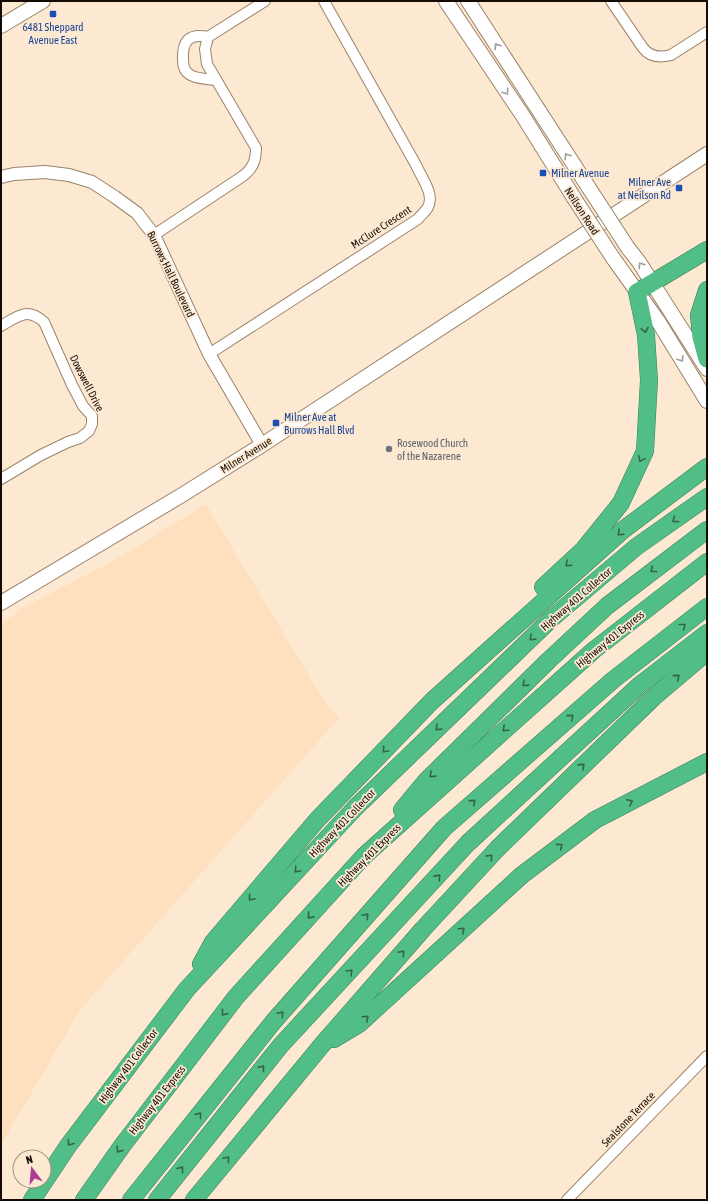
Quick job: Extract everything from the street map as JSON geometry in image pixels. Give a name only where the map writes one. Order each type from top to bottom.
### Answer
[{"type":"highway","points":[[432,702],[444,679],[584,549],[621,503],[645,450],[649,380],[646,335],[637,292],[707,250]]},
{"type":"highway","points":[[707,290],[699,315],[701,337],[707,359]]},
{"type":"highway","points":[[187,989],[213,942],[317,820],[432,702],[623,530],[707,467]]},
{"type":"highway","name":"Highway 401 Collector","points":[[32,1200],[68,1146],[187,989],[355,808],[551,619],[636,547],[707,497]]},
{"type":"highway","points":[[364,856],[426,781],[548,661],[608,606],[707,530]]},
{"type":"highway","name":"Highway 401 Express","points":[[84,1200],[122,1146],[236,997],[364,856],[594,650],[707,562]]},
{"type":"highway","points":[[131,1200],[274,1022],[444,828],[613,680],[707,607]]},
{"type":"highway","points":[[157,1200],[281,1045],[468,843],[641,684],[707,633]]},
{"type":"highway","points":[[194,1200],[321,1046],[423,929],[498,848],[654,697],[707,652]]},
{"type":"highway","points":[[321,1046],[359,1024],[522,875],[595,820],[707,762]]},
{"type":"main road","points":[[1,26],[44,1]]},
{"type":"main road","name":"Neilson Road","points":[[446,1],[523,116],[613,258],[658,321],[707,401]]},
{"type":"main road","name":"Neilson Road","points":[[468,1],[628,248],[652,282],[707,369]]},
{"type":"main road","name":"Milner Avenue","points":[[1,603],[182,495],[262,445],[707,154]]},
{"type":"street","points":[[154,235],[248,173],[254,165],[256,159],[256,148],[207,64],[206,49],[208,38],[265,1]]},
{"type":"street","name":"McClure Crescent","points":[[209,354],[418,219],[428,208],[430,203],[428,190],[416,165],[324,1]]},
{"type":"street","points":[[611,1],[646,52],[654,56],[671,55],[707,32]]},
{"type":"street","points":[[208,38],[194,36],[187,40],[183,46],[183,67],[189,74],[216,80]]},
{"type":"street","name":"Burrows Hall Boulevard","points":[[1,177],[14,174],[44,172],[68,175],[92,182],[137,213],[154,235],[209,354],[262,445]]},
{"type":"street","name":"Dowswell Drive","points":[[1,326],[18,315],[30,313],[39,317],[44,322],[72,385],[83,406],[92,416],[92,424],[89,431],[80,438],[41,455],[1,479]]},
{"type":"street","name":"Sealstone Terrace","points":[[567,1200],[707,1056]]},
{"type":"shaded area","points":[[206,504],[325,702],[339,718],[80,1010],[1,1145],[1,624],[23,608],[115,560]]},
{"type":"place","name":"6481 Sheppard Avenue East","points":[[53,14]]},
{"type":"place","name":"Milner Avenue","points":[[543,173]]},
{"type":"place","name":"Milner Ave at Neilson Rd","points":[[679,188]]},
{"type":"place","name":"Milner Ave at Burrows Hall Blvd","points":[[276,423]]},
{"type":"place","name":"Rosewood Church of the Nazarene","points":[[389,449]]}]
